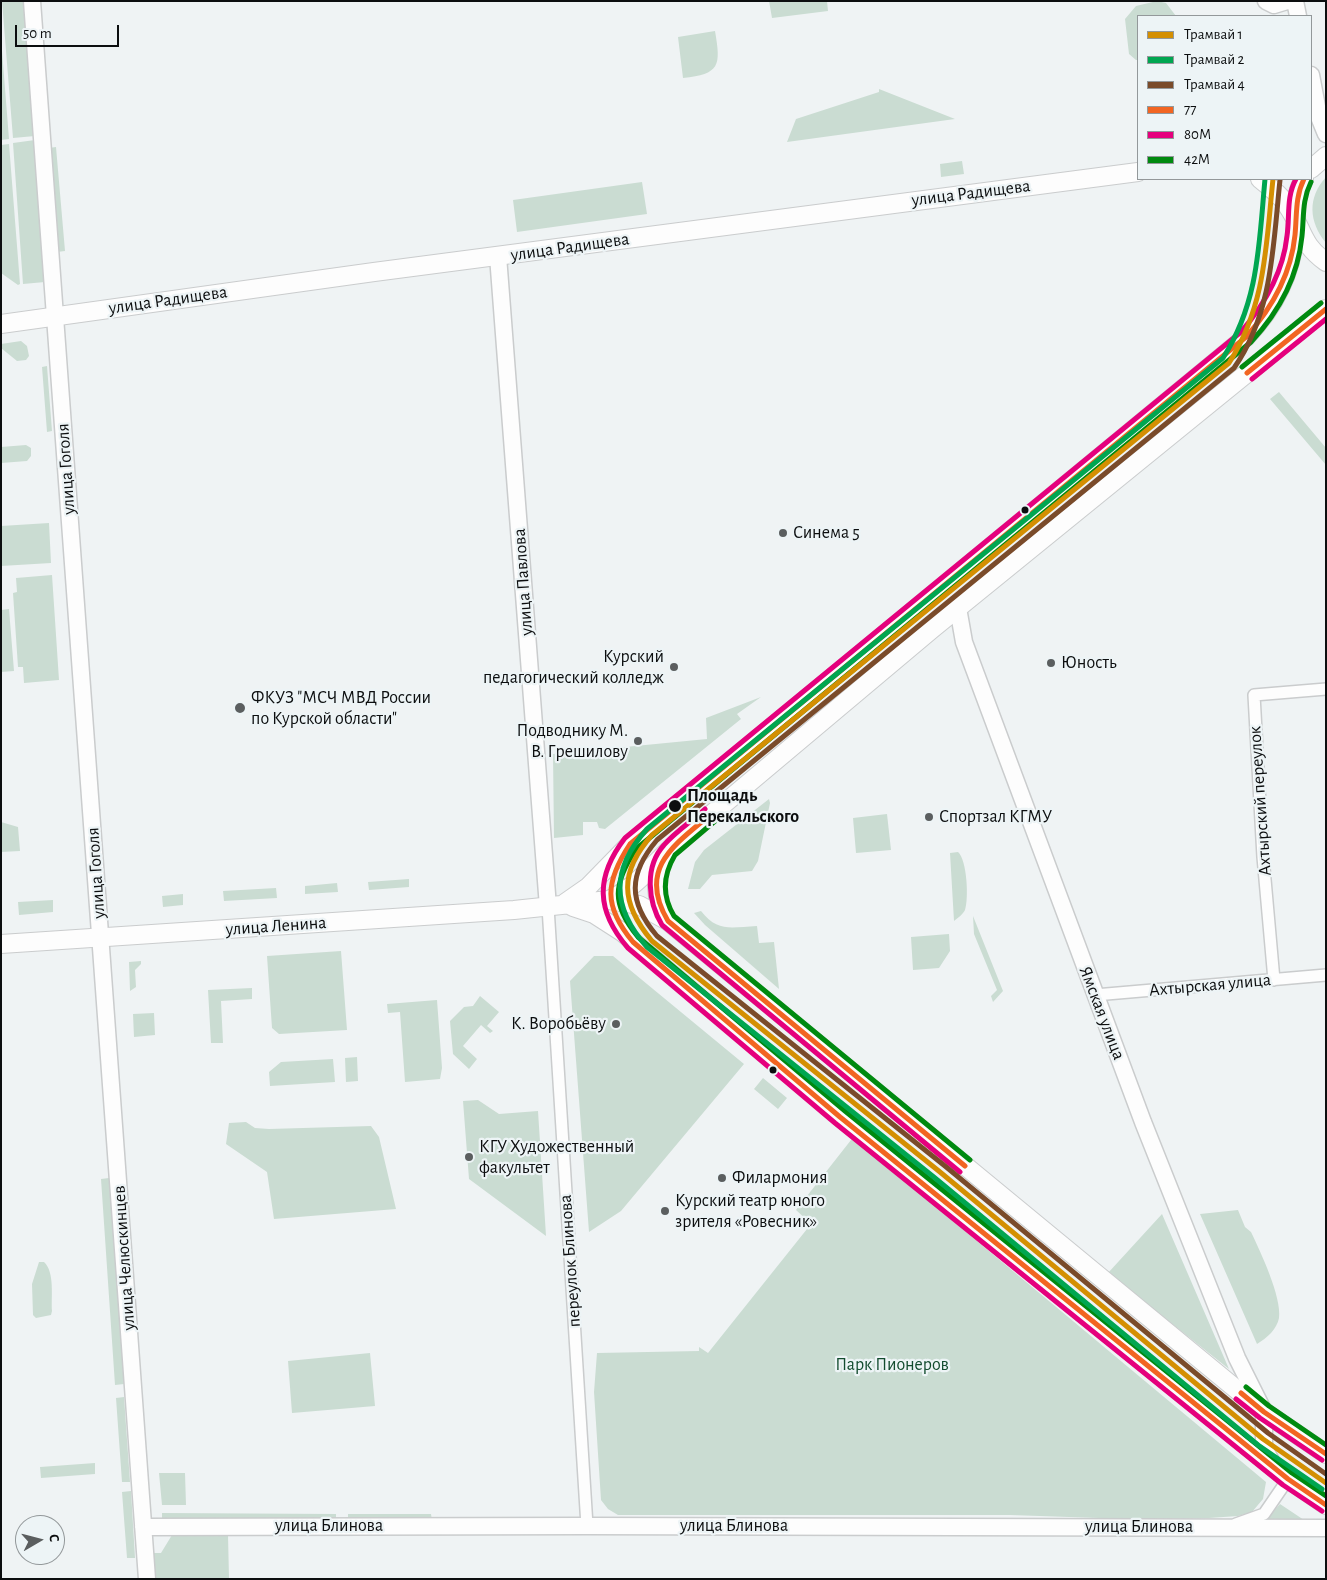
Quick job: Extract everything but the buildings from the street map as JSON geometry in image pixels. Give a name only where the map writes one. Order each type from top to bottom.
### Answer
[{"type":"main road","points":[[1312,151],[1326,149]]},
{"type":"main road","points":[[1312,168],[1326,156]]},
{"type":"main road","name":"улица Радищева","points":[[1,324],[498,256],[1137,172]]},
{"type":"main road","points":[[1261,180],[1279,195],[1295,219],[1306,243],[1326,262]]},
{"type":"main road","points":[[549,907],[574,898],[588,887],[630,844],[1240,343],[1260,323],[1285,281],[1293,253],[1295,202],[1304,180]]},
{"type":"main road","points":[[609,900],[632,885],[668,850],[958,608],[1326,309]]},
{"type":"main road","points":[[630,844],[617,864],[609,900],[617,924],[633,942]]},
{"type":"main road","points":[[668,850],[661,864],[657,889],[660,908],[668,921]]},
{"type":"main road","points":[[549,907],[609,900],[639,905],[668,921],[1264,1412],[1326,1454]]},
{"type":"main road","points":[[549,907],[572,907],[594,914],[633,942],[840,1117],[1288,1479],[1326,1505]]},
{"type":"main road","name":"улица Ленина","points":[[1,944],[549,907]]},
{"type":"street","name":"улица Гоголя","points":[[32,1],[100,937]]},
{"type":"street","points":[[1264,1],[1274,5],[1287,1]]},
{"type":"street","points":[[1264,1],[1268,15]]},
{"type":"street","points":[[1295,1],[1298,15]]},
{"type":"street","points":[[1312,80],[1319,117],[1326,134]]},
{"type":"street","points":[[1294,180],[1295,219]]},
{"type":"street","name":"улица Павлова","points":[[498,256],[549,907]]},
{"type":"street","name":"Ямская улица","points":[[958,608],[964,642],[1139,1113],[1234,1348],[1264,1412]]},
{"type":"street","name":"Ахтырский переулок","points":[[1274,980],[1263,857],[1254,695],[1326,689]]},
{"type":"street","name":"переулок Блинова","points":[[549,907],[587,1526]]},
{"type":"street","name":"улица Челюскинцев","points":[[100,937],[147,1579]]},
{"type":"street","name":"Ахтырская улица","points":[[1095,995],[1326,976]]},
{"type":"street","points":[[1227,1528],[1264,1514],[1288,1479],[1276,1469],[1264,1448],[1264,1412]]},
{"type":"street","name":"улица Блинова","points":[[143,1527],[1326,1528]]},
{"type":"green space","points":[[2,1],[25,1],[35,136],[13,138]]},
{"type":"green space","points":[[769,1],[827,1],[828,11],[772,18]]},
{"type":"green space","points":[[1157,1],[1166,3],[1175,15],[1137,15],[1137,60],[1129,54],[1125,19],[1136,6]]},
{"type":"green space","points":[[715,31],[718,53],[715,66],[711,71],[704,74],[683,78],[678,37]]},
{"type":"green space","points":[[1,38],[9,139],[1,140]]},
{"type":"green space","points":[[879,89],[955,119],[787,142],[796,119],[879,92]]},
{"type":"green space","points":[[35,140],[45,282],[23,284],[13,143]]},
{"type":"green space","points":[[9,144],[20,284],[18,285],[1,273],[1,145]]},
{"type":"green space","points":[[56,147],[65,251],[57,252],[49,148]]},
{"type":"green space","points":[[962,161],[964,174],[941,177],[940,164]]},
{"type":"green space","points":[[1326,177],[1326,243],[1316,227],[1312,210],[1316,193]]},
{"type":"green space","points":[[642,182],[647,214],[517,232],[513,200]]},
{"type":"green space","points":[[21,341],[27,346],[29,356],[26,360],[17,361],[1,348],[1,344]]},
{"type":"green space","points":[[47,366],[52,431],[47,432],[42,367]]},
{"type":"green space","points":[[1279,392],[1326,448],[1326,465],[1270,399]]},
{"type":"green space","points":[[26,445],[31,448],[31,456],[27,461],[1,463],[1,447]]},
{"type":"green space","points":[[49,523],[51,563],[1,566],[1,526]]},
{"type":"green space","points":[[52,575],[59,680],[24,683],[23,667],[18,667],[13,593],[17,592],[16,578]]},
{"type":"green space","points":[[9,609],[14,671],[1,672],[1,610]]},
{"type":"green space","points":[[761,697],[737,714],[741,719],[605,829],[599,828],[597,822],[583,822],[583,835],[554,838],[553,754],[707,739],[706,718]]},
{"type":"green space","points":[[769,799],[770,803],[758,861],[752,871],[712,875],[700,889],[688,889],[695,862],[704,850]]},
{"type":"green space","points":[[887,814],[891,850],[856,853],[853,818]]},
{"type":"green space","points":[[1,822],[18,827],[20,851],[1,852]]},
{"type":"green space","points":[[958,852],[965,871],[967,897],[965,910],[954,921],[950,853]]},
{"type":"green space","points":[[409,879],[409,887],[369,890],[368,882]]},
{"type":"green space","points":[[337,883],[338,892],[305,894],[305,886]]},
{"type":"green space","points":[[276,888],[277,898],[224,901],[223,891]]},
{"type":"green space","points":[[183,894],[183,905],[163,907],[162,896]]},
{"type":"green space","points":[[53,900],[53,912],[19,915],[18,902]]},
{"type":"green space","points":[[701,911],[713,923],[720,926],[757,926],[759,943],[774,942],[779,989],[705,925],[694,913]]},
{"type":"green space","points":[[973,916],[1003,991],[993,1002],[991,996],[997,990],[974,934]]},
{"type":"green space","points":[[949,934],[950,951],[939,968],[913,970],[911,937]]},
{"type":"green space","points":[[341,951],[347,1030],[279,1034],[272,1028],[267,956]]},
{"type":"green space","points":[[594,956],[613,956],[744,1064],[621,1211],[589,1232],[570,981]]},
{"type":"green space","points":[[141,961],[141,964],[135,970],[136,987],[130,991],[129,962]]},
{"type":"green space","points":[[252,988],[252,999],[221,1001],[223,1043],[211,1043],[208,990]]},
{"type":"green space","points":[[480,996],[499,1012],[487,1026],[493,1031],[490,1033],[481,1025],[463,1046],[477,1059],[469,1069],[453,1054],[450,1021],[464,1007],[473,1006]]},
{"type":"green space","points":[[437,1000],[442,1068],[440,1079],[405,1082],[400,1012],[388,1013],[387,1004]]},
{"type":"green space","points":[[154,1013],[155,1035],[134,1037],[133,1014]]},
{"type":"green space","points":[[357,1057],[358,1081],[346,1082],[345,1058]]},
{"type":"green space","points":[[333,1059],[335,1082],[270,1086],[269,1072],[281,1062]]},
{"type":"green space","points":[[763,1078],[787,1098],[778,1109],[754,1089]]},
{"type":"green space","points":[[478,1100],[499,1114],[538,1111],[546,1236],[469,1179],[463,1101]]},
{"type":"green space","points":[[246,1122],[255,1128],[269,1129],[371,1126],[379,1137],[396,1209],[274,1219],[267,1172],[226,1144],[229,1123]]},
{"type":"green space","name":"Парк Пионеров","points":[[851,1140],[857,1141],[1266,1482],[1263,1499],[1252,1512],[1238,1516],[1209,1518],[1128,1519],[1010,1515],[618,1515],[608,1509],[601,1500],[594,1392],[597,1353],[699,1351],[699,1347],[708,1353],[811,1224],[796,1210]]},
{"type":"green space","points":[[109,1178],[124,1384],[115,1385],[101,1179]]},
{"type":"green space","points":[[1238,1210],[1245,1227],[1251,1232],[1265,1262],[1279,1309],[1279,1318],[1276,1326],[1268,1336],[1257,1344],[1200,1214]]},
{"type":"green space","points":[[1162,1214],[1229,1369],[1108,1273]]},
{"type":"green space","points":[[39,1262],[44,1262],[50,1272],[52,1311],[51,1315],[36,1318],[33,1315],[32,1284]]},
{"type":"green space","points":[[370,1353],[375,1406],[292,1413],[288,1361]]},
{"type":"green space","points":[[124,1397],[130,1482],[122,1482],[116,1398]]},
{"type":"green space","points":[[95,1463],[95,1474],[41,1478],[40,1467]]},
{"type":"green space","points":[[159,1473],[185,1473],[186,1505],[162,1505]]},
{"type":"green space","points":[[131,1491],[135,1558],[127,1558],[122,1492]]},
{"type":"green space","points":[[1280,1504],[1304,1520],[1305,1523],[1269,1520],[1269,1516]]},
{"type":"green space","points":[[162,1513],[336,1514],[336,1521],[162,1522]]},
{"type":"green space","points":[[348,1514],[431,1514],[432,1520],[348,1521]]},
{"type":"green space","points":[[172,1535],[228,1535],[229,1578],[154,1579],[153,1553],[161,1553]]},
{"type":"tram line","name":"2","points":[[1265,180],[1259,249],[1251,294],[1235,337],[1223,358],[647,829],[635,844],[627,859],[622,873],[620,888],[622,903],[627,917],[635,932],[647,947],[935,1178],[1258,1445],[1322,1489]]},
{"type":"tram line","name":"1","points":[[1273,180],[1266,251],[1257,297],[1241,341],[1229,363],[652,835],[634,862],[629,875],[628,888],[629,901],[634,914],[652,941],[940,1172],[1263,1439],[1326,1483]]},
{"type":"tram line","name":"4","points":[[1280,180],[1273,253],[1264,301],[1247,347],[1234,368],[657,840],[647,852],[641,865],[635,888],[641,911],[647,924],[657,936],[945,1166],[1268,1433],[1326,1474]]},
{"type":"transit line","name":"80М","points":[[1296,180],[1291,193],[1288,229],[1282,263],[1265,299],[1241,332],[625,838],[608,866],[603,894],[610,921],[628,948],[835,1123],[1283,1485],[1322,1511]]},
{"type":"transit line","name":"77","points":[[1304,180],[1298,199],[1293,250],[1285,277],[1272,303],[1246,337],[630,844],[616,870],[611,894],[616,917],[633,942],[840,1117],[1288,1479],[1326,1505]]},
{"type":"transit line","name":"42M","points":[[1311,182],[1305,202],[1300,251],[1291,280],[1286,293],[1270,319],[1251,342],[636,849],[623,873],[618,894],[623,914],[638,937],[845,1111],[1292,1473],[1326,1496]]},
{"type":"transit line","name":"42M","points":[[1242,367],[1321,303]]},
{"type":"transit line","name":"77","points":[[1247,373],[1326,309]]},
{"type":"transit line","name":"80М","points":[[1252,379],[1326,319]]},
{"type":"transit line","name":"80М","points":[[705,809],[668,840],[653,864],[650,885],[651,895],[657,916],[662,925],[960,1172]]},
{"type":"transit line","name":"77","points":[[710,815],[673,848],[664,860],[658,873],[656,887],[659,903],[668,921],[965,1166]]},
{"type":"transit line","name":"42M","points":[[715,821],[675,855],[671,863],[666,878],[666,893],[667,901],[674,916],[970,1160]]},
{"type":"transit line","name":"42M","points":[[1246,1387],[1269,1406],[1326,1445]]},
{"type":"transit line","name":"77","points":[[1241,1393],[1264,1412],[1326,1454]]},
{"type":"transit line","name":"80М","points":[[1236,1399],[1260,1418],[1322,1460]]},
{"type":"place","name":"Синема 5","points":[[783,533]]},
{"type":"place","name":"Юность","points":[[1051,663]]},
{"type":"place","name":"Курский педагогический колледж","points":[[674,667]]},
{"type":"place","name":"ФКУЗ \"МСЧ МВД России по Курской области\"","points":[[240,708]]},
{"type":"place","name":"Подводнику М. В. Грешилову","points":[[638,741]]},
{"type":"place","name":"Площадь Перекальского","points":[[675,806]]},
{"type":"place","name":"Спортзал КГМУ","points":[[929,817]]},
{"type":"place","name":"К. Воробьёву","points":[[616,1024]]},
{"type":"place","name":"КГУ Художественный факультет","points":[[469,1157]]},
{"type":"place","name":"Филармония","points":[[722,1178]]},
{"type":"place","name":"Курский театр юного зрителя «Ровесник»","points":[[665,1211]]}]
